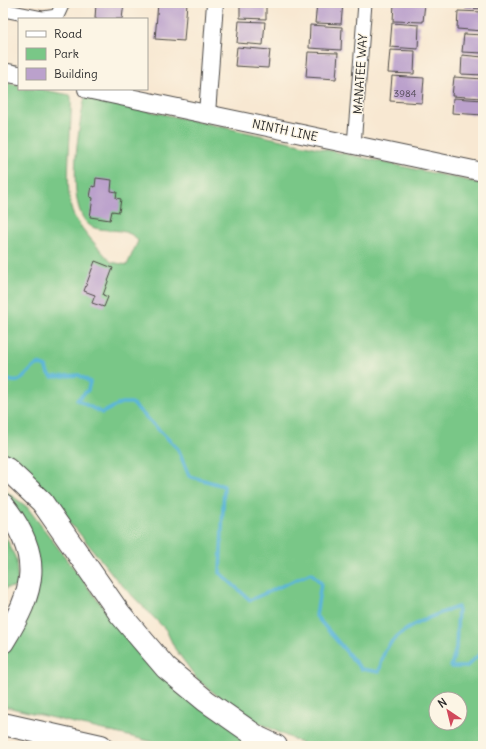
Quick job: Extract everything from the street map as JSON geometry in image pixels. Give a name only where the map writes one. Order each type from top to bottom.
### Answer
[{"type":"highway","points":[[3,467],[42,502],[120,614],[166,668],[206,701],[259,738],[276,746]]},
{"type":"highway","points":[[3,506],[26,542],[31,572],[27,596],[3,642]]},
{"type":"highway","points":[[3,724],[101,746]]},
{"type":"main road","points":[[3,72],[18,75]]},
{"type":"main road","name":"NINTH LINE","points":[[92,90],[483,172]]},
{"type":"street","points":[[3,10],[43,18],[57,16],[63,3]]},
{"type":"street","points":[[208,114],[214,3]]},
{"type":"street","name":"MANATEE WAY","points":[[354,145],[365,3]]},
{"type":"green space","points":[[3,82],[18,85],[18,90],[44,90],[70,95],[71,110],[68,176],[71,206],[74,216],[82,228],[111,262],[127,265],[138,241],[134,237],[124,232],[95,228],[85,221],[79,207],[75,168],[79,127],[85,97],[483,184],[483,746],[307,746],[239,713],[198,680],[175,649],[166,630],[117,580],[75,528],[62,518],[3,457]]},
{"type":"green space","points":[[3,489],[27,507],[132,645],[255,746],[170,746],[3,706],[3,651],[35,592],[3,500]]},
{"type":"green space","points":[[3,531],[16,559],[18,587],[6,588],[3,595]]},
{"type":"building","points":[[96,3],[124,3],[122,18],[95,18]]},
{"type":"building","points":[[158,3],[187,3],[184,41],[155,39]]},
{"type":"building","points":[[240,3],[266,3],[266,19],[240,18]]},
{"type":"building","points":[[317,3],[343,3],[341,24],[315,23]]},
{"type":"building","points":[[394,3],[425,3],[423,22],[393,21]]},
{"type":"building","points":[[466,3],[483,3],[483,9],[465,8]]},
{"type":"building","points":[[458,11],[483,12],[483,31],[457,29]]},
{"type":"building","points":[[239,21],[265,22],[263,45],[237,43]]},
{"type":"building","points":[[392,23],[419,25],[418,49],[390,47]]},
{"type":"building","points":[[310,25],[342,27],[341,50],[309,48]]},
{"type":"building","points":[[464,34],[483,35],[483,53],[462,52]]},
{"type":"building","points":[[237,47],[270,50],[268,68],[235,66]]},
{"type":"building","points":[[390,50],[415,51],[414,74],[388,73]]},
{"type":"building","points":[[308,52],[338,53],[336,79],[306,77]]},
{"type":"building","points":[[462,55],[483,57],[483,75],[461,74]]},
{"type":"building","points":[[392,76],[424,78],[422,103],[390,101]]},
{"type":"building","points":[[454,77],[483,79],[483,98],[452,96]]},
{"type":"building","points":[[453,98],[483,100],[483,115],[452,113]]},
{"type":"building","points":[[96,178],[112,180],[111,191],[117,192],[116,198],[121,199],[119,212],[112,211],[110,220],[90,217],[93,198],[90,197],[92,186],[95,187]]},
{"type":"building","points":[[95,261],[113,268],[103,295],[108,297],[104,307],[92,303],[95,295],[84,291]]},
{"type":"waterway","points":[[3,377],[9,380],[19,381],[38,364],[46,367],[47,371],[52,377],[79,375],[90,382],[88,390],[77,400],[102,413],[121,403],[132,403],[178,449],[189,476],[224,486],[220,573],[250,600],[311,573],[321,583],[316,616],[361,669],[379,672],[385,651],[390,643],[398,636],[417,623],[458,607],[456,648],[451,667],[466,667],[483,651]]}]
